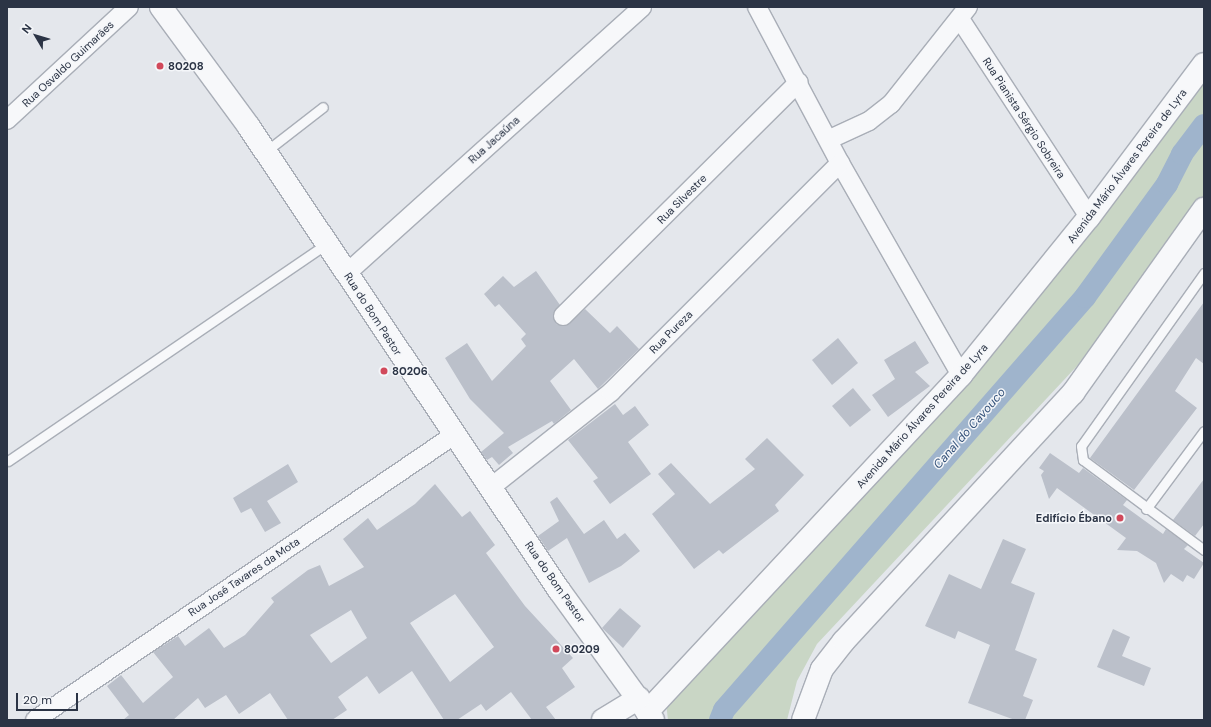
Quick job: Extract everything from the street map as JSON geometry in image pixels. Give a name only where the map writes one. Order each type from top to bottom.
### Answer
[{"type":"street","name":"Rua Osvaldo Guimarães","points":[[7,120],[129,7]]},
{"type":"street","name":"Rua do Bom Pastor","points":[[161,7],[265,152],[490,488],[646,710]]},
{"type":"street","name":"Rua Jacaúna","points":[[347,273],[642,7]]},
{"type":"street","points":[[757,7],[830,139],[840,163],[961,375]]},
{"type":"street","points":[[830,139],[869,121],[891,104],[964,13]]},
{"type":"street","name":"Rua Pianista Sérgio Sobreira","points":[[964,13],[1089,217]]},
{"type":"street","name":"Avenida Mário Álvares Pereira de Lyra","points":[[603,720],[646,710],[961,375],[1089,217],[1204,64]]},
{"type":"street","name":"Rua Silvestre","points":[[563,316],[799,82]]},
{"type":"street","name":"Rua Pureza","points":[[490,488],[611,392],[840,163]]},
{"type":"street","points":[[803,720],[822,669],[839,647],[1072,394],[1204,209]]},
{"type":"street","name":"Rua José Tavares da Mota","points":[[35,720],[454,435]]},
{"type":"lane","points":[[265,152],[323,108]]},
{"type":"lane","points":[[8,461],[327,243]]},
{"type":"lane","points":[[1204,273],[1081,446],[1083,460],[1146,509],[1204,550]]},
{"type":"lane","points":[[1146,509],[1204,431]]},
{"type":"green space","points":[[1204,75],[1204,198],[1077,366],[817,644],[797,681],[787,720],[668,720],[666,703],[937,407]]},
{"type":"building","points":[[536,271],[560,305],[553,314],[556,324],[566,326],[585,309],[610,333],[617,326],[639,349],[598,389],[574,359],[550,381],[571,410],[554,424],[552,421],[508,447],[513,453],[499,465],[492,457],[487,460],[481,452],[504,433],[470,399],[445,358],[467,343],[492,381],[526,346],[521,339],[526,334],[499,304],[495,307],[484,294],[503,276],[514,287]]},
{"type":"building","points":[[1204,302],[1204,364],[1196,358],[1175,391],[1197,408],[1134,490],[1090,458]]},
{"type":"building","points":[[838,338],[858,363],[832,385],[812,360]]},
{"type":"building","points":[[915,341],[929,363],[915,372],[930,386],[888,417],[872,395],[895,379],[884,360]]},
{"type":"building","points":[[853,388],[871,410],[850,427],[832,406]]},
{"type":"building","points":[[615,404],[623,415],[635,406],[649,425],[628,442],[651,474],[610,504],[593,481],[598,478],[568,440]]},
{"type":"building","points":[[767,438],[804,475],[775,505],[779,511],[723,554],[719,550],[694,569],[652,514],[675,494],[658,474],[671,463],[710,504],[755,469],[745,459]]},
{"type":"building","name":"Edifício Ébano","points":[[1050,453],[1079,473],[1083,468],[1127,500],[1123,505],[1163,534],[1166,529],[1188,545],[1184,549],[1204,563],[1194,579],[1187,575],[1183,582],[1171,574],[1164,583],[1156,563],[1137,551],[1117,550],[1126,538],[1057,488],[1049,499],[1041,475],[1044,471],[1039,468]]},
{"type":"building","points":[[288,464],[298,482],[267,501],[281,523],[265,532],[251,508],[241,513],[233,498]]},
{"type":"building","points":[[1204,479],[1204,524],[1195,536],[1173,520]]},
{"type":"building","points":[[435,484],[462,517],[470,511],[495,545],[486,553],[525,606],[573,658],[562,668],[575,687],[546,707],[556,720],[532,720],[511,692],[486,711],[481,704],[457,720],[444,720],[412,671],[379,694],[367,676],[338,697],[347,710],[332,720],[288,720],[270,693],[239,714],[226,695],[205,708],[198,698],[173,720],[123,720],[129,715],[107,686],[121,675],[143,703],[173,677],[153,652],[178,636],[185,646],[209,628],[224,648],[245,635],[274,602],[271,598],[308,570],[320,565],[329,586],[364,567],[343,539],[368,518],[377,530],[415,504]],"holes":[[[455,594],[494,647],[450,682],[410,623]],[[351,610],[367,638],[331,663],[310,635]]]},
{"type":"building","points":[[557,497],[584,534],[604,520],[617,539],[625,533],[640,551],[621,566],[589,583],[567,538],[548,551],[538,536],[559,521],[550,502]]},
{"type":"building","points":[[1003,539],[1026,549],[1011,583],[1035,593],[1015,650],[1037,659],[1023,696],[1033,700],[1025,720],[1015,720],[968,703],[990,645],[958,631],[955,639],[925,626],[949,574],[981,589]]},
{"type":"building","points":[[620,608],[641,626],[623,648],[602,628]]},
{"type":"building","points":[[1113,629],[1130,637],[1122,656],[1151,668],[1144,686],[1097,667]]},
{"type":"waterway","name":"Canal do Cavouco","points":[[720,720],[724,710],[1085,297],[1167,184],[1182,154],[1204,125]]},
{"type":"place","name":"80208","points":[[160,66]]},
{"type":"place","name":"80206","points":[[384,371]]},
{"type":"place","name":"Edifício Ébano","points":[[1120,518]]},
{"type":"place","name":"80209","points":[[556,649]]}]
